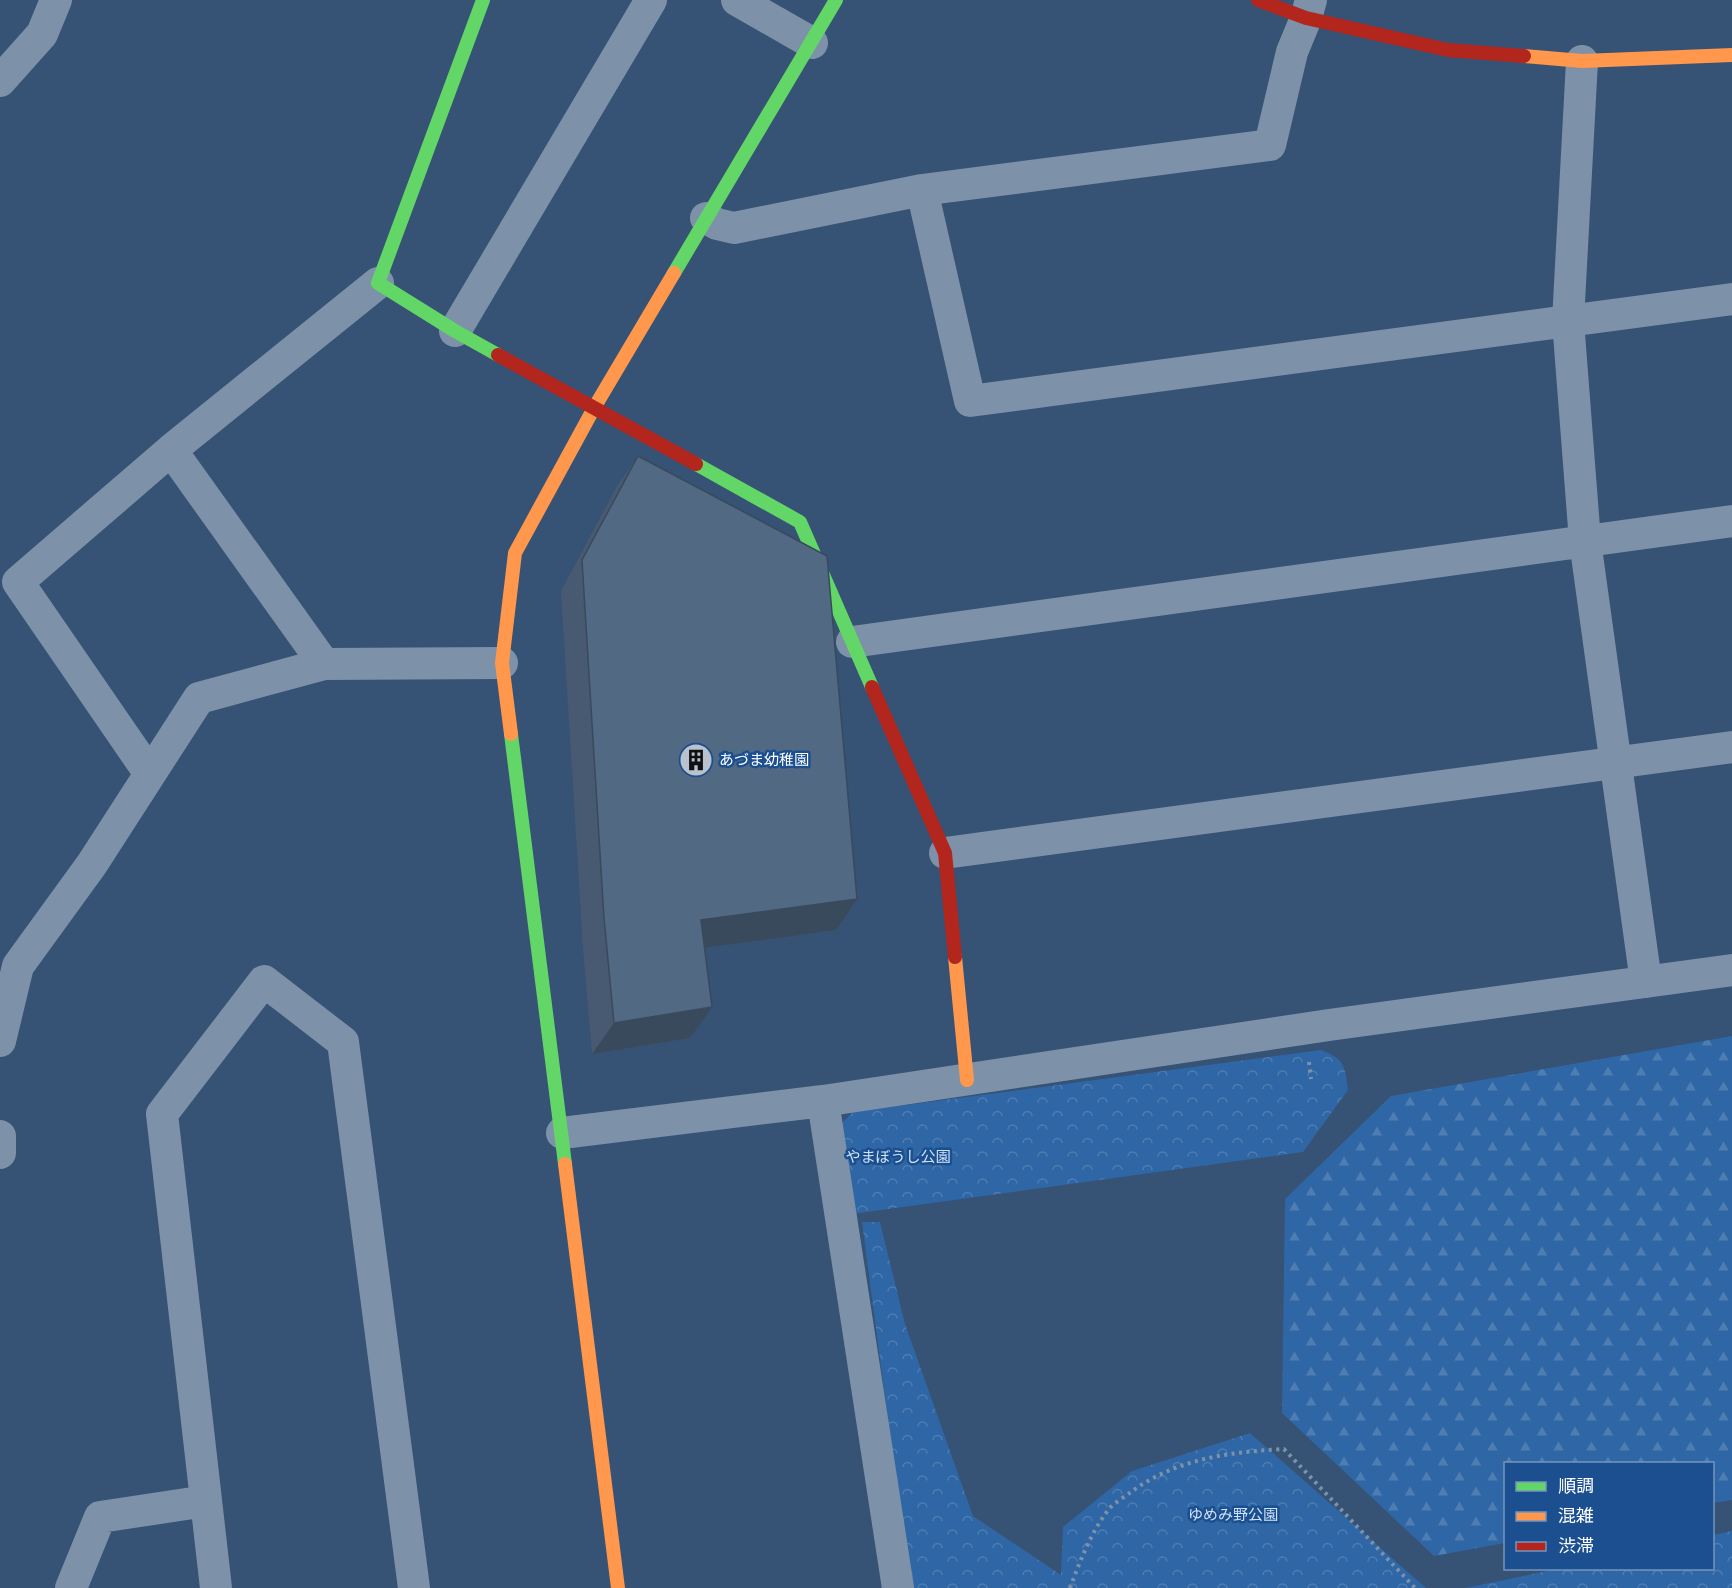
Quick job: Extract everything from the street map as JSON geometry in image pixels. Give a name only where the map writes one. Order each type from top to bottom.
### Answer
[{"type":"street","points":[[0,81],[42,34],[56,0]]},
{"type":"street","points":[[150,774],[18,582],[171,450],[378,283],[483,0]]},
{"type":"street","points":[[455,331],[651,0]]},
{"type":"street","points":[[737,0],[812,43]]},
{"type":"street","points":[[618,1588],[502,663],[515,553],[594,408],[836,0]]},
{"type":"street","points":[[1258,0],[1309,9],[1448,50],[1582,61],[1732,55]]},
{"type":"street","points":[[706,218],[717,224],[735,228],[922,190],[1270,145],[1292,52],[1309,9]]},
{"type":"street","points":[[1582,61],[1568,321],[1585,541],[1646,982]]},
{"type":"street","points":[[922,190],[970,401],[1732,299]]},
{"type":"street","points":[[378,283],[455,331],[800,522],[945,853],[967,1080]]},
{"type":"street","points":[[171,450],[324,664]]},
{"type":"street","points":[[852,642],[1732,521]]},
{"type":"street","points":[[0,1041],[9,965],[92,864],[199,698],[324,664],[502,663]]},
{"type":"street","points":[[945,853],[1732,747]]},
{"type":"street","points":[[562,1133],[823,1101],[1329,1025],[1732,970]]},
{"type":"street","points":[[216,1588],[162,1114],[264,981],[343,1042],[414,1588]]},
{"type":"street","points":[[823,1101],[898,1588]]},
{"type":"street","points":[[0,1136],[0,1153]]},
{"type":"street","points":[[71,1588],[100,1517],[206,1501]]},
{"type":"path","points":[[1070,1588],[1082,1556],[1110,1508],[1149,1479],[1204,1458],[1240,1451],[1284,1449],[1415,1588]]},
{"type":"green space","points":[[1732,1036],[1732,1500],[1714,1503],[1714,1462],[1504,1462],[1504,1543],[1434,1556],[1282,1413],[1285,1199],[1391,1096]]},
{"type":"green space","name":"やまぼうし公園","points":[[1321,1050],[1335,1057],[1342,1064],[1348,1090],[1303,1152],[852,1214],[841,1124],[853,1112]]},
{"type":"green space","name":"ゆめみ野公園","points":[[862,1222],[880,1222],[905,1324],[973,1516],[1061,1575],[1063,1527],[1132,1471],[1250,1433],[1426,1588],[910,1588]]},
{"type":"green space","points":[[1732,1531],[1732,1588],[1465,1588],[1552,1570],[1714,1570],[1714,1535]]},
{"type":"building","name":"あづま幼稚園","points":[[638,456],[827,556],[857,899],[701,920],[712,1007],[614,1023],[604,918],[582,560]]},
{"type":"traffic: fast","points":[[483,0],[378,283],[498,355]]},
{"type":"traffic: fast","points":[[674,273],[836,0]]},
{"type":"traffic: fast","points":[[696,464],[800,522],[872,687]]},
{"type":"traffic: fast","points":[[511,734],[565,1164]]},
{"type":"traffic: slow","points":[[1524,56],[1582,61],[1732,55]]},
{"type":"traffic: slow","points":[[511,734],[502,663],[515,553],[594,408],[674,273]]},
{"type":"traffic: slow","points":[[955,957],[967,1080]]},
{"type":"traffic: slow","points":[[565,1164],[618,1588]]},
{"type":"traffic: jam","points":[[1258,0],[1306,18],[1448,50],[1524,56]]},
{"type":"traffic: jam","points":[[498,355],[696,464]]},
{"type":"traffic: jam","points":[[872,687],[945,853],[955,957]]},
{"type":"place","name":"あづま幼稚園","points":[[696,760]]}]
